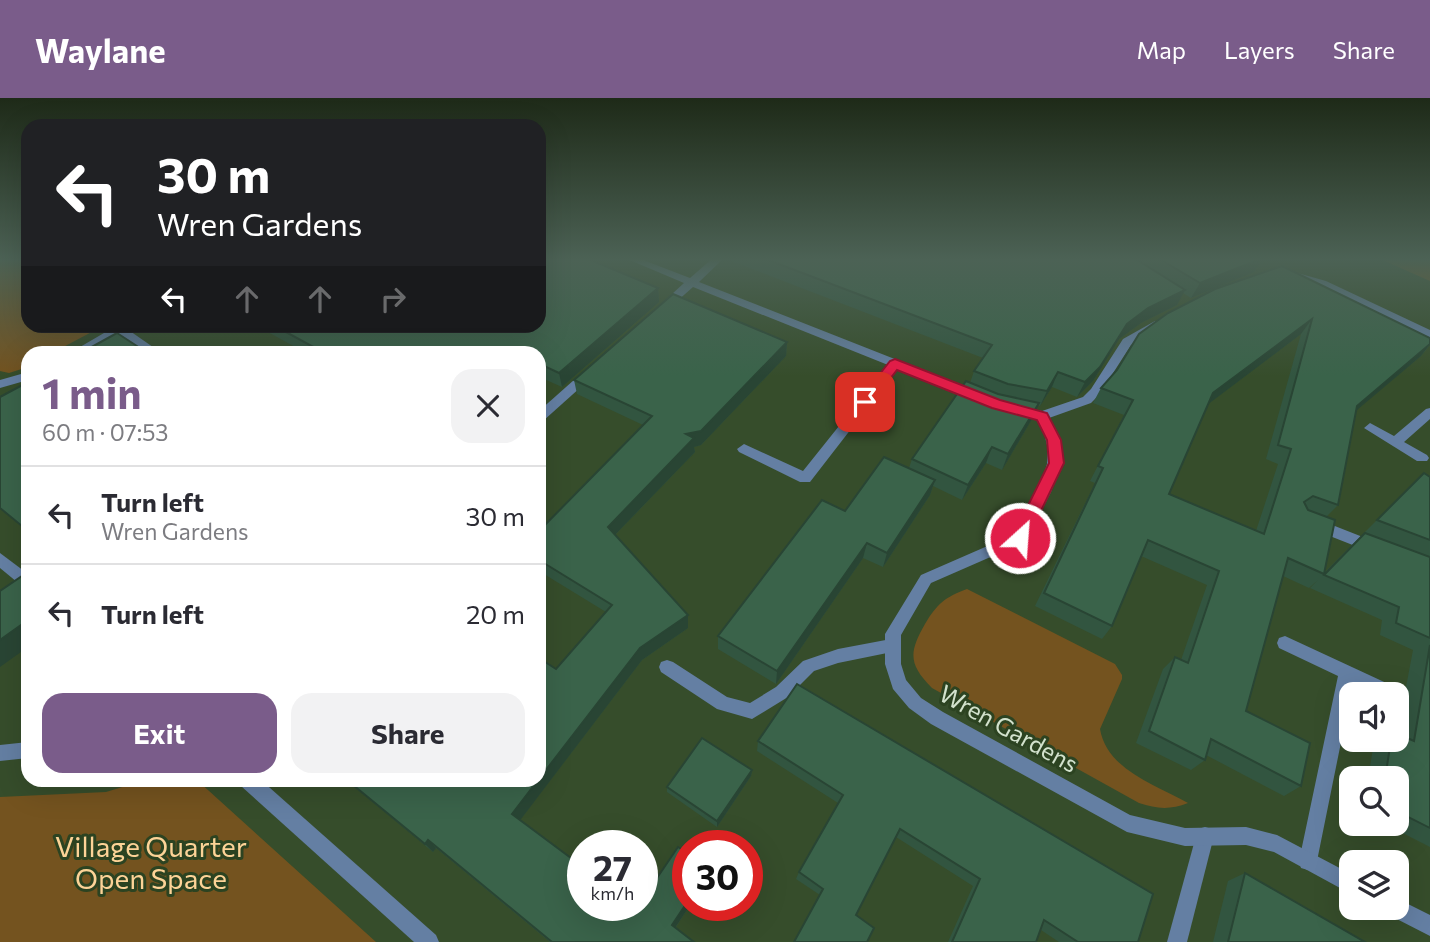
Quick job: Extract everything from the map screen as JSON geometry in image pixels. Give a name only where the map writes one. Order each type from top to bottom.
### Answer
[{"type":"street","points":[[651,318],[674,297]]},
{"type":"street","points":[[729,297],[984,399]]},
{"type":"street","points":[[1352,297],[1430,335]]},
{"type":"street","points":[[1009,408],[1042,416],[1087,400],[1127,342],[1167,319]]},
{"type":"street","points":[[88,346],[111,333]]},
{"type":"street","points":[[129,333],[146,346]]},
{"type":"street","points":[[546,412],[600,364]]},
{"type":"street","points":[[744,449],[805,478],[895,364]]},
{"type":"street","points":[[0,384],[21,378]]},
{"type":"street","points":[[1396,442],[1430,412]]},
{"type":"street","points":[[667,667],[723,704],[752,711],[782,692],[809,666],[838,656],[891,646],[893,634],[926,579],[1020,538],[1056,463],[1054,440],[1042,416]]},
{"type":"street","points":[[1370,428],[1422,458]]},
{"type":"street","points":[[1300,518],[1391,554]]},
{"type":"street","points":[[0,559],[21,577]]},
{"type":"street","points":[[1285,643],[1368,682]]},
{"type":"street","name":"Wren Gardens","points":[[891,646],[899,684],[915,703],[937,718],[1128,823],[1185,837],[1246,836],[1277,844],[1339,878]]},
{"type":"street","points":[[1308,861],[1347,672]]},
{"type":"street","points":[[0,753],[21,751]]},
{"type":"street","points":[[255,787],[429,942]]},
{"type":"street","points":[[1177,942],[1205,836]]},
{"type":"street","points":[[1409,915],[1430,926]]},
{"type":"green space","points":[[0,297],[21,297],[21,333],[90,333],[65,346],[21,346],[21,369],[9,373],[0,371]]},
{"type":"green space","points":[[967,589],[1115,664],[1122,679],[1100,729],[1104,743],[1122,766],[1188,803],[1164,808],[1139,803],[932,688],[915,665],[916,642],[938,606],[947,598]]},
{"type":"green space","name":"Village Quarter Open Space","points":[[122,787],[205,787],[376,942],[0,942],[0,797],[106,792]]},
{"type":"building","points":[[546,297],[647,297],[559,373],[546,367],[546,346],[311,346],[288,333],[546,333]]},
{"type":"building","points":[[669,297],[681,297],[787,342],[701,431],[686,434],[694,438],[608,527],[688,615],[640,648],[546,770],[546,663],[556,669],[612,605],[546,564],[546,524],[652,416],[574,380]]},
{"type":"building","points":[[867,297],[1170,297],[1148,308],[1127,324],[1100,367],[1085,382],[1058,372],[1047,391],[1008,384],[974,371],[992,345]]},
{"type":"building","points":[[1199,297],[1347,297],[1430,338],[1430,344],[1357,406],[1338,505],[1313,496],[1304,502],[1308,510],[1335,520],[1324,574],[1288,558],[1246,711],[1310,743],[1301,786],[1211,739],[1205,760],[1149,731],[1175,657],[1188,663],[1219,571],[1148,540],[1112,626],[1044,593],[1103,468],[1098,466],[1133,400],[1101,388],[1117,370],[1139,334],[1168,313]],"holes":[[[1312,319],[1278,445],[1291,449],[1264,534],[1169,494],[1213,393]]]},
{"type":"building","points":[[117,333],[137,346],[93,346]]},
{"type":"building","points":[[966,381],[998,394],[1039,403],[1008,454],[992,447],[968,485],[912,459]]},
{"type":"building","points":[[21,386],[21,525],[0,508],[0,397]]},
{"type":"building","points":[[884,457],[935,480],[887,553],[867,543],[777,671],[718,636],[822,500],[845,511]]},
{"type":"building","points":[[1424,473],[1430,477],[1430,540],[1377,520]]},
{"type":"building","points":[[1365,533],[1430,557],[1430,638],[1396,623],[1399,607],[1324,575]]},
{"type":"building","points":[[21,577],[21,625],[0,640],[0,591]]},
{"type":"building","points":[[1430,645],[1430,828],[1409,818],[1409,766],[1387,766],[1389,752],[1409,752],[1409,739],[1414,741]]},
{"type":"building","points":[[797,684],[1153,894],[1138,942],[1078,942],[1044,920],[1036,942],[952,942],[980,879],[900,829],[856,915],[874,928],[867,942],[794,942],[823,889],[799,872],[843,795],[758,741]]},
{"type":"building","points":[[702,738],[752,770],[717,821],[667,787]]},
{"type":"building","points":[[356,787],[533,787],[512,814],[567,855],[567,921],[658,921],[658,876],[672,856],[672,921],[675,921],[672,925],[694,942],[552,942],[428,840],[425,844]]},
{"type":"building","points":[[1245,873],[1365,942],[1228,942]]},
{"type":"route","points":[[865,402],[895,364],[997,404],[1042,416],[1054,440],[1056,463],[1020,538]]}]
